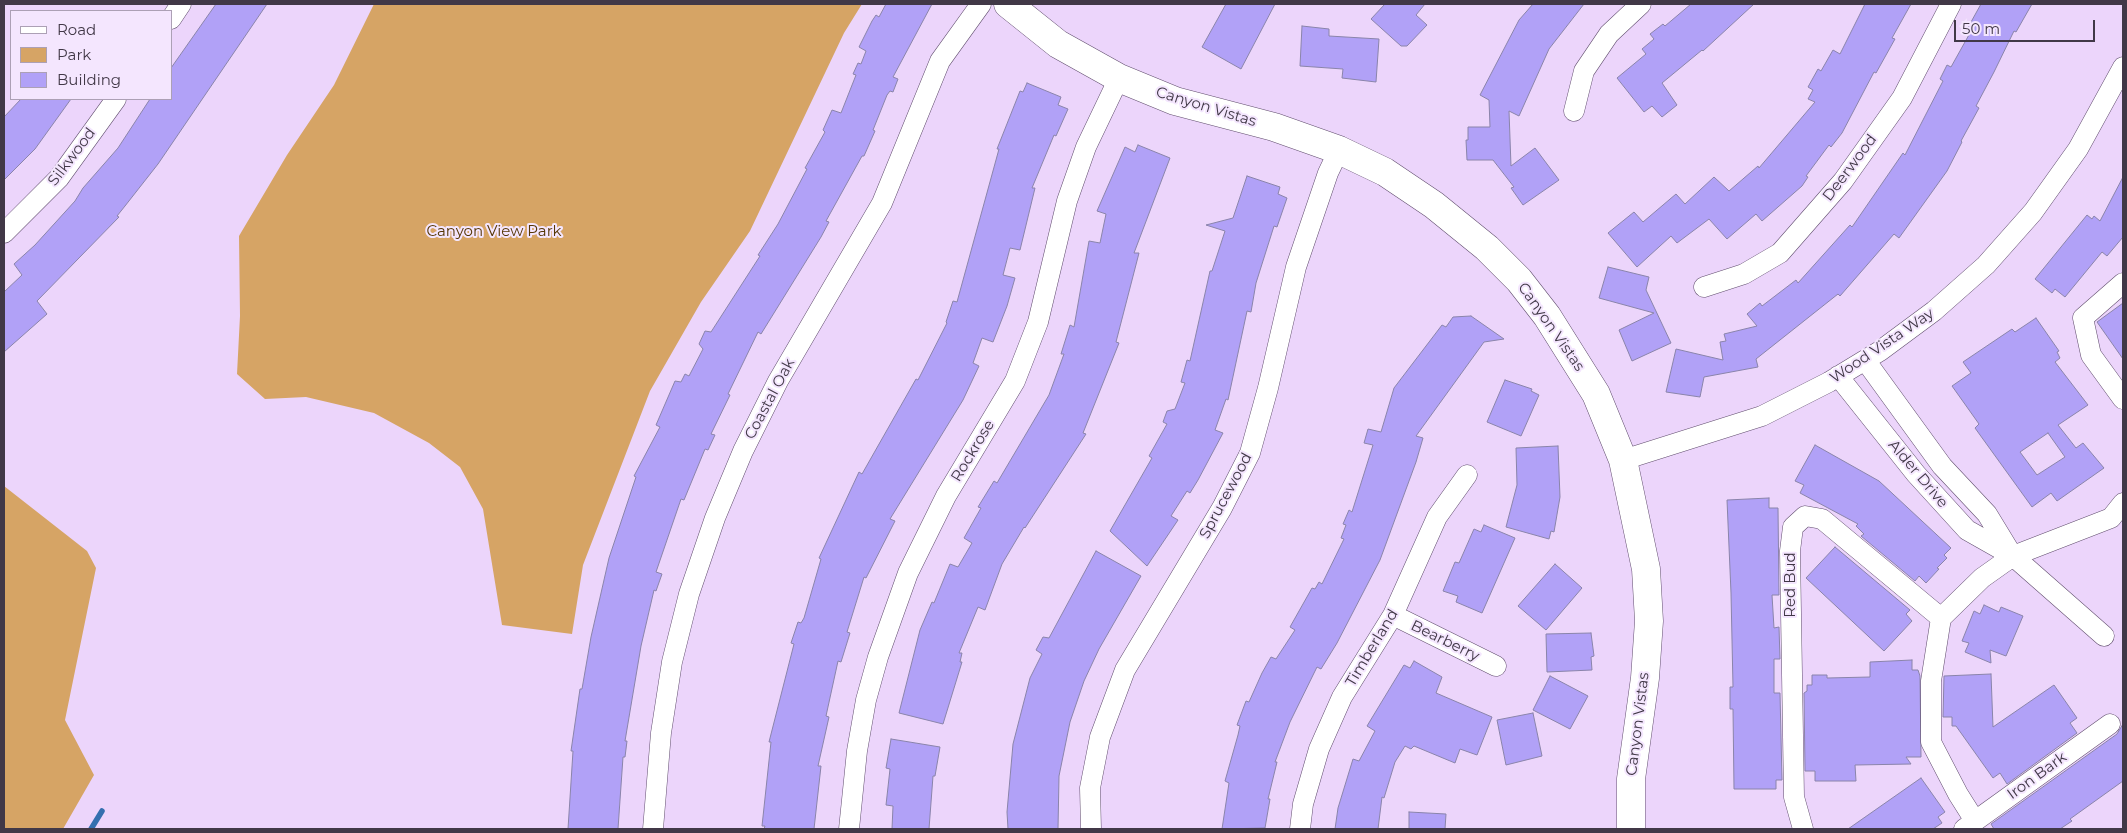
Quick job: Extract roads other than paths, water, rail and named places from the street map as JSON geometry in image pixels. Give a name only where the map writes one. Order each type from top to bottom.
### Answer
[{"type":"street","points":[[172,18],[181,4]]},
{"type":"street","name":"Coastal Oak","points":[[653,829],[660,733],[672,662],[689,594],[715,518],[743,451],[778,381],[882,203],[940,61],[981,4]]},
{"type":"street","name":"Canyon Vistas","points":[[1008,4],[1058,44],[1119,78],[1176,101],[1274,127],[1338,150],[1385,172],[1434,205],[1487,248],[1520,280],[1547,316],[1596,394],[1623,460],[1646,569],[1649,621],[1645,678],[1631,779],[1631,829]]},
{"type":"street","points":[[1574,111],[1584,72],[1609,34],[1641,4]]},
{"type":"street","name":"Deerwood","points":[[1704,287],[1744,274],[1780,253],[1843,181],[1902,98],[1951,4]]},
{"type":"street","name":"Wood Vista Way","points":[[1623,460],[1762,416],[1865,360],[1934,311],[1986,265],[2033,212],[2078,150],[2123,67]]},
{"type":"street","name":"Rockrose","points":[[849,829],[857,751],[866,700],[878,656],[908,573],[946,496],[1014,381],[1038,322],[1067,201],[1086,147],[1119,78]]},
{"type":"street","name":"Silkwood","points":[[4,233],[59,178],[115,100]]},
{"type":"street","name":"Sprucewood","points":[[1090,829],[1090,788],[1100,737],[1125,670],[1222,508],[1250,453],[1296,267],[1328,173],[1338,150]]},
{"type":"street","points":[[2123,283],[2083,318],[2091,355],[2123,399]]},
{"type":"street","name":"Alder Drive","points":[[1865,360],[1942,466],[1987,514],[2013,556]]},
{"type":"street","name":"Alder Drive","points":[[1838,376],[1916,474],[1967,530],[2013,556],[2104,636]]},
{"type":"street","name":"Timberland","points":[[1300,829],[1303,804],[1319,749],[1342,697],[1393,615],[1437,517],[1467,475]]},
{"type":"street","points":[[1970,825],[1958,794],[1931,742],[1931,681],[1940,618],[1982,578],[2013,556],[2111,518],[2123,503]]},
{"type":"street","name":"Red Bud","points":[[1802,829],[1794,797],[1790,551],[1793,527],[1804,516],[1822,519],[1940,618]]},
{"type":"street","name":"Bearberry","points":[[1393,615],[1496,666]]},
{"type":"street","name":"Iron Bark","points":[[1970,825],[2110,724]]},
{"type":"waterway","points":[[91,829],[102,811]]},
{"type":"park label","name":"Canyon View Park","points":[[494,232]]}]
